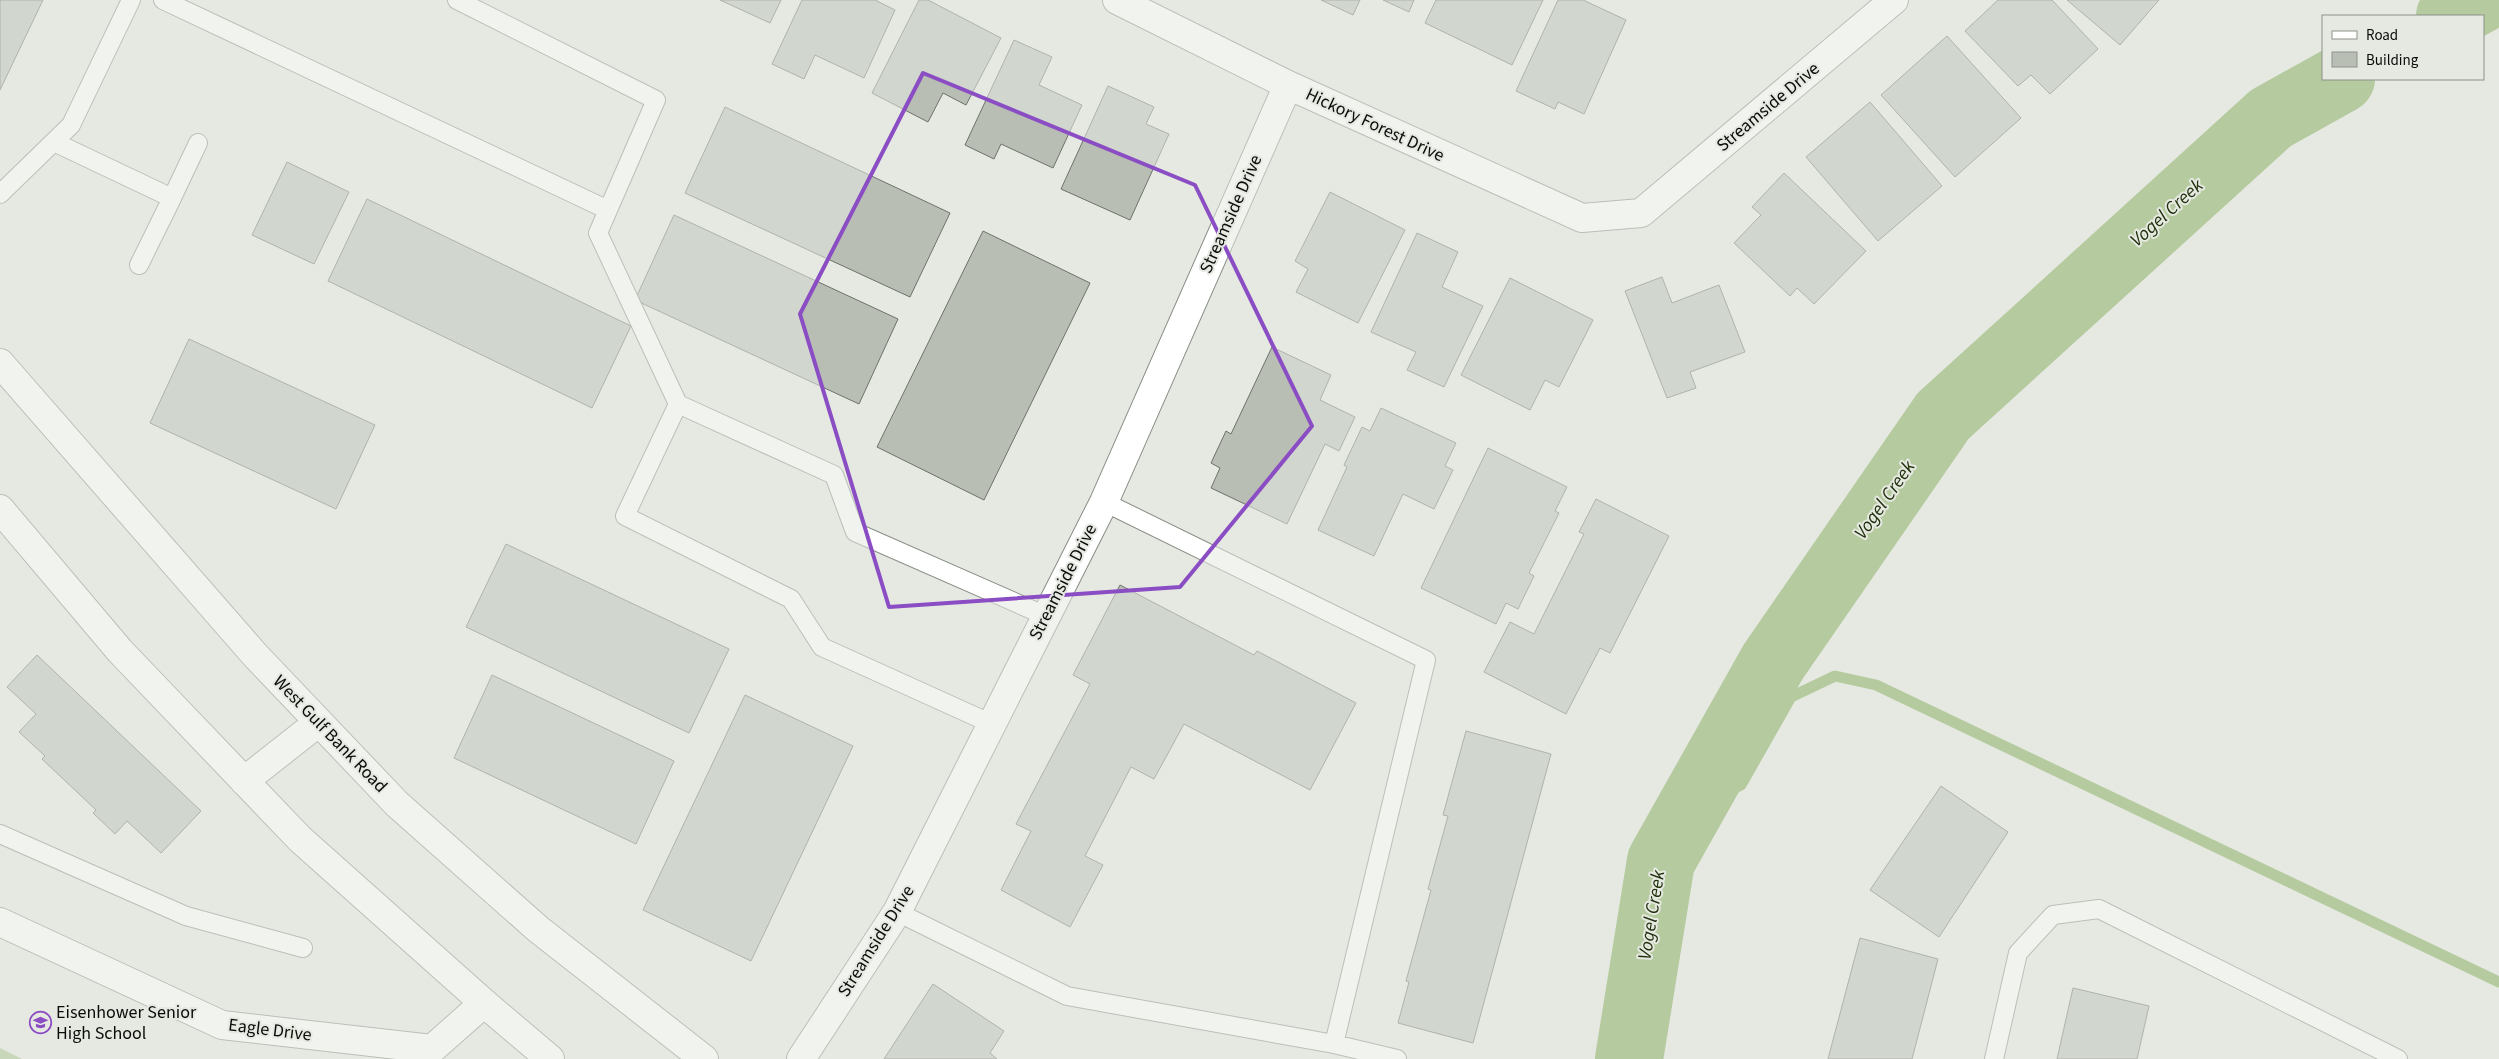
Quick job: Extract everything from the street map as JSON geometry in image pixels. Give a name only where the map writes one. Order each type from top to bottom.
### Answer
[{"type":"street","name":"Hickory Forest Drive","points":[[1117,0],[1288,85],[1582,218],[1641,213]]},
{"type":"street","name":"Streamside Drive","points":[[1641,213],[1894,0]]},
{"type":"street","name":"Streamside Drive","points":[[800,1059],[897,912],[1104,502],[1288,85]]},
{"type":"street","name":"West Gulf Bank Road","points":[[0,364],[255,655],[397,804],[538,929],[704,1059]]},
{"type":"street","points":[[0,509],[120,651],[300,839],[484,1003],[550,1059]]},
{"type":"street","points":[[244,781],[319,722]]},
{"type":"street","name":"Eagle Drive","points":[[0,922],[222,1025],[432,1049],[484,1003]]},
{"type":"lane","points":[[0,194],[71,125],[131,0]]},
{"type":"lane","points":[[163,0],[608,210]]},
{"type":"lane","points":[[457,0],[656,100],[598,233],[678,404],[834,475],[855,532],[1046,616]]},
{"type":"lane","points":[[54,142],[172,198]]},
{"type":"lane","points":[[139,265],[198,143]]},
{"type":"lane","points":[[678,404],[625,516],[791,599],[822,647],[992,724]]},
{"type":"lane","points":[[1104,502],[1426,660],[1334,1044]]},
{"type":"lane","points":[[0,834],[186,916],[303,948]]},
{"type":"lane","points":[[1994,1059],[2018,952],[2054,916],[2099,909],[2398,1059]]},
{"type":"lane","points":[[897,912],[1067,996],[1334,1044],[1397,1059]]},
{"type":"highlighted area","points":[[923,73],[1195,185],[1312,426],[1180,587],[889,607],[800,314]]},
{"type":"green space","points":[[0,1048],[22,1059],[0,1059]]},
{"type":"building","points":[[0,0],[43,0],[0,90]]},
{"type":"building","points":[[720,0],[781,0],[770,23]]},
{"type":"building","points":[[802,0],[875,0],[895,10],[864,78],[815,55],[804,79],[772,64]]},
{"type":"building","points":[[919,0],[928,0],[1001,38],[966,105],[943,93],[928,122],[872,93]]},
{"type":"building","points":[[1321,0],[1360,0],[1353,15]]},
{"type":"building","points":[[1383,0],[1414,0],[1409,12]]},
{"type":"building","points":[[1436,0],[1543,0],[1512,65],[1425,23]]},
{"type":"building","points":[[1558,0],[1583,0],[1626,20],[1584,114],[1558,102],[1555,109],[1516,91]]},
{"type":"building","points":[[1998,0],[2052,0],[2098,49],[2050,94],[2031,75],[2018,86],[1965,31]]},
{"type":"building","points":[[2067,0],[2159,0],[2120,45]]},
{"type":"building","points":[[1947,36],[2021,118],[1955,177],[1881,95]]},
{"type":"building","points":[[1014,40],[1052,57],[1039,85],[1082,105],[1053,168],[1001,144],[994,159],[965,145]]},
{"type":"building","points":[[1108,86],[1154,107],[1146,124],[1169,134],[1130,220],[1061,189]]},
{"type":"building","points":[[1870,102],[1942,186],[1878,241],[1806,157]]},
{"type":"building","points":[[725,107],[950,213],[910,297],[685,193]]},
{"type":"building","points":[[287,162],[349,192],[314,264],[252,235]]},
{"type":"building","points":[[1784,173],[1866,251],[1814,304],[1797,288],[1790,296],[1734,243],[1761,215],[1752,207]]},
{"type":"building","points":[[1330,192],[1405,230],[1358,323],[1296,292],[1308,269],[1295,261]]},
{"type":"building","points":[[367,199],[631,326],[592,408],[328,281]]},
{"type":"building","points":[[674,215],[898,319],[859,404],[635,300]]},
{"type":"building","points":[[983,231],[1090,283],[984,500],[877,447]]},
{"type":"building","points":[[1417,233],[1458,252],[1442,287],[1483,306],[1444,387],[1407,370],[1416,352],[1371,332]]},
{"type":"building","points":[[1662,277],[1672,303],[1719,285],[1745,352],[1690,372],[1696,388],[1667,398],[1625,291]]},
{"type":"building","points":[[1510,278],[1593,320],[1559,387],[1545,380],[1530,410],[1461,375]]},
{"type":"building","points":[[189,339],[375,425],[336,509],[150,423]]},
{"type":"building","points":[[1272,347],[1331,375],[1320,400],[1355,417],[1339,451],[1325,444],[1287,524],[1211,488],[1220,468],[1211,463],[1226,431],[1231,434]]},
{"type":"building","points":[[1381,408],[1456,443],[1445,466],[1453,470],[1434,509],[1403,494],[1374,556],[1318,530],[1347,467],[1344,465],[1362,427],[1370,431]]},
{"type":"building","points":[[1488,448],[1567,487],[1555,511],[1559,513],[1529,573],[1534,576],[1518,609],[1506,603],[1496,624],[1421,588]]},
{"type":"building","points":[[1596,499],[1669,536],[1610,653],[1600,648],[1566,714],[1484,672],[1510,622],[1534,634],[1584,534],[1579,532]]},
{"type":"building","points":[[506,544],[729,649],[689,733],[466,627]]},
{"type":"building","points":[[1120,585],[1254,655],[1257,651],[1356,703],[1310,790],[1184,724],[1154,779],[1131,767],[1085,856],[1103,865],[1070,927],[1001,890],[1031,831],[1016,824],[1090,684],[1073,675]]},
{"type":"building","points":[[37,655],[201,811],[161,853],[127,821],[115,834],[93,813],[96,810],[42,759],[45,756],[19,732],[36,714],[7,687]]},
{"type":"building","points":[[492,675],[674,761],[636,844],[454,758]]},
{"type":"building","points":[[745,695],[853,746],[751,961],[643,910]]},
{"type":"building","points":[[1466,731],[1551,754],[1473,1043],[1398,1023],[1409,982],[1406,981],[1431,890],[1428,889],[1448,816],[1443,815]]},
{"type":"building","points":[[1941,786],[2008,832],[1939,937],[1870,890]]},
{"type":"building","points":[[1860,938],[1938,959],[1912,1059],[1828,1059]]},
{"type":"building","points":[[933,984],[1004,1031],[990,1053],[997,1059],[884,1059]]},
{"type":"building","points":[[2073,988],[2149,1006],[2137,1059],[2057,1059]]},
{"type":"waterway","name":"Vogel Creek","points":[[2452,15],[2479,0]]},
{"type":"waterway","name":"Vogel Creek","points":[[1629,1059],[1661,861],[1773,662],[1943,416],[2271,118],[2339,80]]},
{"type":"waterway","points":[[1690,808],[1741,785],[1791,697],[1835,676],[1876,685],[2499,982]]},
{"type":"place","name":"Eisenhower Senior High School","points":[[40,1022]]}]
